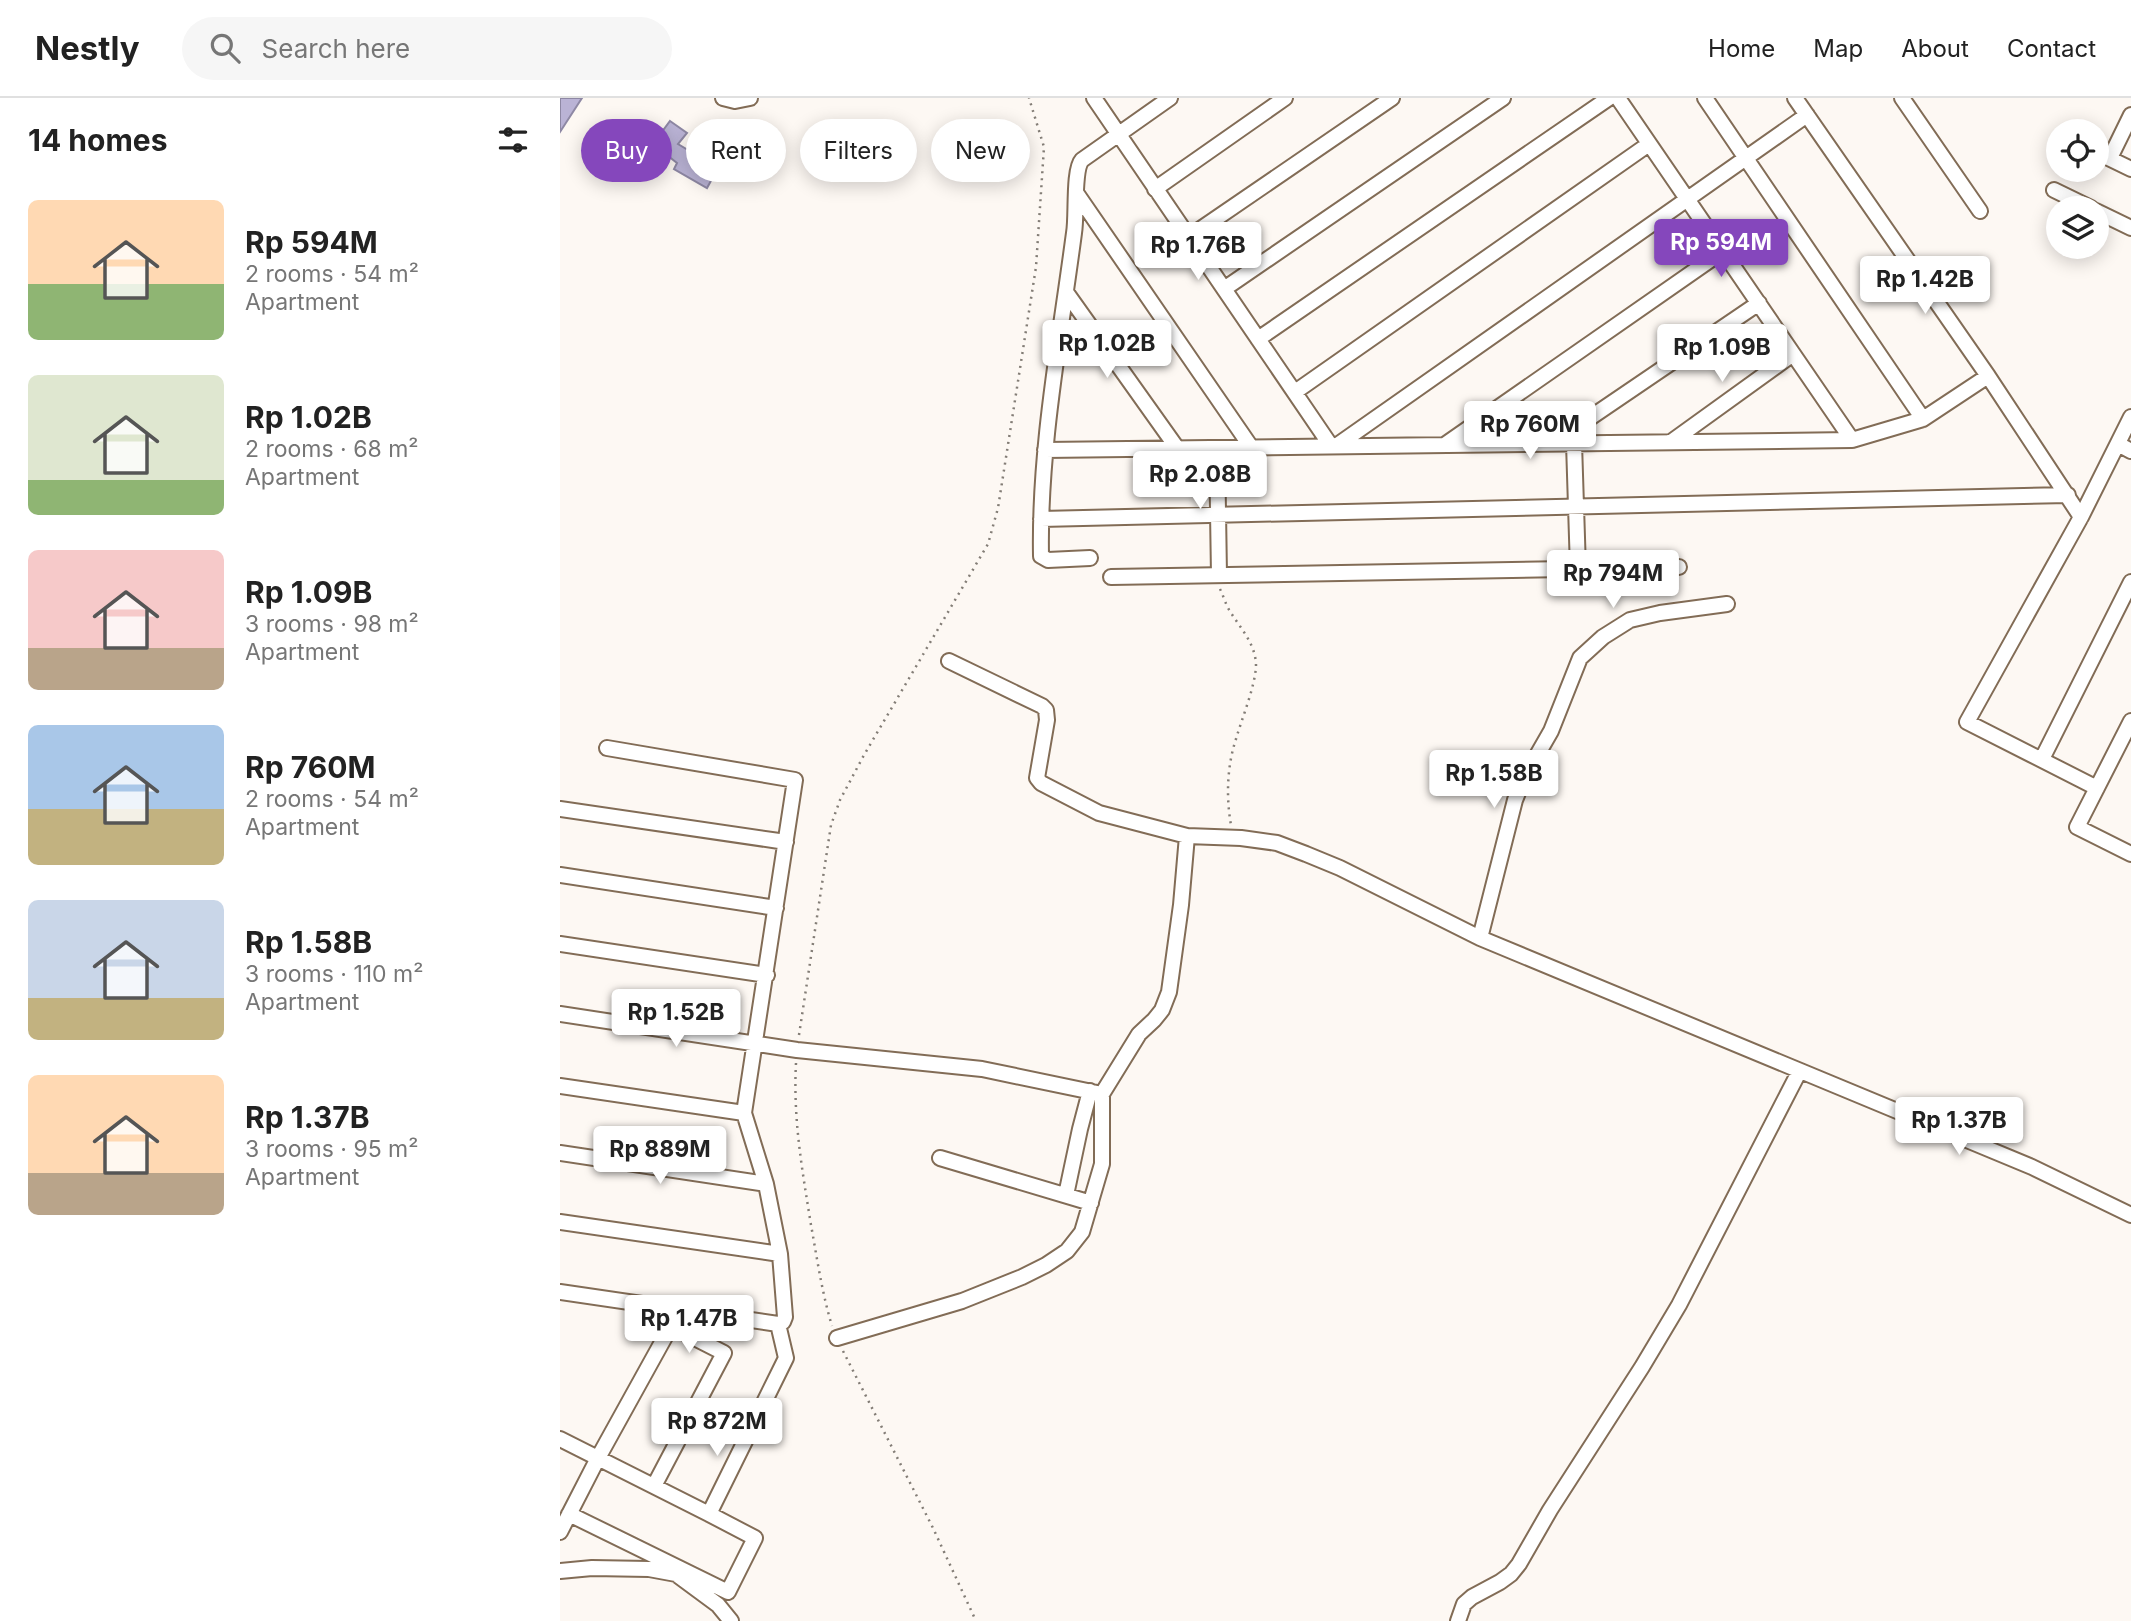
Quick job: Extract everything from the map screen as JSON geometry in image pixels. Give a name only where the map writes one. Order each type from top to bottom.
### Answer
[{"type":"street","points":[[723,98],[735,101],[750,98]]},
{"type":"street","points":[[1094,98],[1334,446]]},
{"type":"street","points":[[1090,558],[1044,559],[1041,556],[1045,450],[1076,223],[1078,164],[1170,98]]},
{"type":"street","points":[[1156,188],[1285,98]]},
{"type":"street","points":[[1189,237],[1392,98]]},
{"type":"street","points":[[1224,289],[1503,98]]},
{"type":"street","points":[[1258,339],[1609,98]]},
{"type":"street","points":[[1618,98],[1852,440]]},
{"type":"street","points":[[1705,98],[1923,419]]},
{"type":"street","points":[[1796,98],[1988,376],[2081,517]]},
{"type":"street","points":[[1902,98],[1980,211]]},
{"type":"street","points":[[1334,446],[1807,115]]},
{"type":"street","points":[[2109,146],[2131,115]]},
{"type":"street","points":[[1295,393],[1649,144]]},
{"type":"street","points":[[2109,158],[2131,169]]},
{"type":"street","points":[[2054,190],[2066,196]]},
{"type":"street","points":[[1077,194],[1251,447]]},
{"type":"street","points":[[2109,217],[2131,228]]},
{"type":"street","points":[[1444,445],[1723,251]]},
{"type":"street","points":[[1066,292],[1177,448]]},
{"type":"street","points":[[1559,443],[1578,426],[1759,303]]},
{"type":"street","points":[[1671,442],[1793,354]]},
{"type":"street","points":[[1045,450],[1852,440],[1923,419],[1988,376]]},
{"type":"street","points":[[2097,788],[1967,722],[2081,517],[2124,447],[2131,417]]},
{"type":"street","points":[[1574,443],[1578,569]]},
{"type":"street","points":[[1217,448],[1219,575]]},
{"type":"street","points":[[1041,519],[2068,495]]},
{"type":"street","points":[[1111,576],[1679,567]]},
{"type":"street","points":[[2042,759],[2131,582]]},
{"type":"street","points":[[1480,938],[1515,800],[1524,778],[1551,731],[1580,659],[1603,637],[1630,620],[1727,604]]},
{"type":"street","points":[[949,662],[1046,710],[1047,720],[1037,774],[1041,783],[1099,813],[1187,836],[1277,843],[1306,854],[1340,868],[1480,938],[2032,1167],[2131,1215]]},
{"type":"street","points":[[2131,721],[2077,827],[2131,853]]},
{"type":"street","points":[[560,1292],[778,1324],[783,1322],[785,1317],[780,1255],[766,1184],[744,1113],[794,780],[607,748]]},
{"type":"street","points":[[560,809],[786,842]]},
{"type":"street","points":[[1066,1195],[1080,1129],[1096,1092],[1139,1034],[1162,1010],[1169,992],[1187,836]]},
{"type":"street","points":[[560,875],[776,908]]},
{"type":"street","points":[[560,944],[766,975]]},
{"type":"street","points":[[560,1014],[797,1050],[982,1069],[1096,1092]]},
{"type":"street","points":[[1458,1621],[1464,1604],[1511,1574],[1519,1564],[1550,1510],[1642,1367],[1679,1306],[1799,1072]]},
{"type":"street","points":[[560,1086],[744,1113]]},
{"type":"street","points":[[837,1338],[961,1301],[1046,1265],[1067,1251],[1082,1232],[1102,1164],[1096,1092]]},
{"type":"street","points":[[560,1153],[766,1184]]},
{"type":"street","points":[[940,1158],[1091,1203]]},
{"type":"street","points":[[560,1222],[780,1255]]},
{"type":"street","points":[[709,1514],[786,1358],[778,1324]]},
{"type":"street","points":[[560,1531],[671,1326],[728,1347],[654,1486]]},
{"type":"street","points":[[560,1439],[755,1538],[728,1592],[569,1514]]},
{"type":"street","points":[[560,1571],[592,1568],[649,1569],[676,1574],[718,1605],[731,1621]]},
{"type":"path","points":[[976,1621],[933,1528],[837,1338],[824,1296],[797,1140],[794,1097],[797,1050],[831,825],[864,755],[988,544],[998,508],[1036,267],[1044,147],[1029,98]]},
{"type":"path","points":[[1219,575],[1220,589],[1253,650],[1256,667],[1231,757],[1228,778],[1233,838]]},
{"type":"building","points":[[560,98],[582,98],[560,132]]},
{"type":"building","points":[[672,122],[686,132],[678,144],[686,149],[686,176],[674,169],[677,163],[672,159]]},
{"type":"building","points":[[697,182],[710,182],[707,188]]}]
